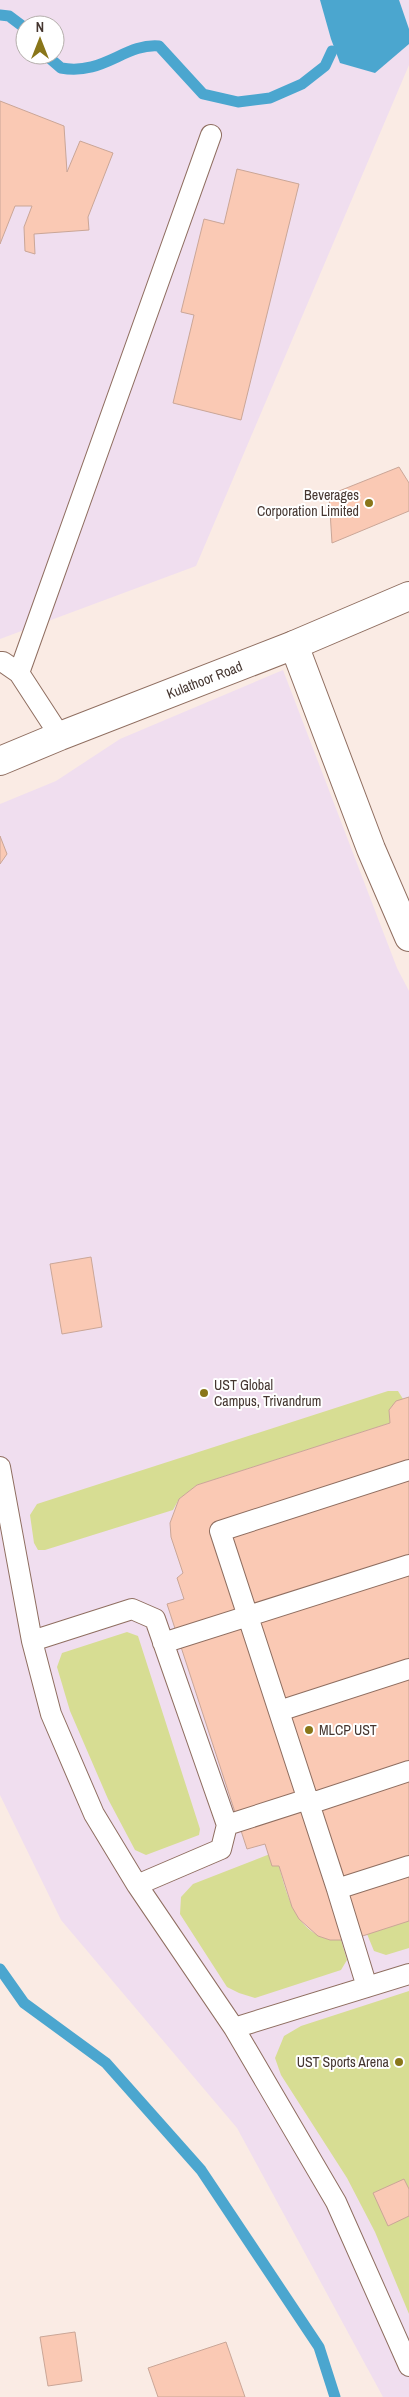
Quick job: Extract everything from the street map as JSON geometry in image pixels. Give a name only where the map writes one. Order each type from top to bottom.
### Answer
[{"type":"main road","name":"Kulathoor Road","points":[[0,761],[294,645],[409,596]]},
{"type":"main road","points":[[294,645],[371,848],[409,937]]},
{"type":"lane","points":[[19,672],[211,135]]},
{"type":"lane","points":[[0,662],[19,672],[60,736]]},
{"type":"lane","points":[[0,1467],[32,1641],[51,1714],[94,1814],[137,1886],[234,2028],[336,2202],[409,2366]]},
{"type":"lane","points":[[367,1987],[309,1802],[220,1531],[409,1470]]},
{"type":"lane","points":[[163,1643],[409,1565]]},
{"type":"lane","points":[[32,1641],[132,1609],[155,1619],[227,1825],[221,1849],[137,1886]]},
{"type":"lane","points":[[279,1711],[409,1669]]},
{"type":"lane","points":[[227,1825],[409,1772]]},
{"type":"lane","points":[[337,1889],[409,1866]]},
{"type":"lane","points":[[234,2028],[409,1974]]},
{"type":"shaded area","points":[[0,0],[409,0],[409,65],[196,566],[0,639]]},
{"type":"shaded area","name":"UST Global Campus, Trivandrum","points":[[283,670],[397,968],[409,991],[409,2397],[383,2397],[237,2128],[61,1920],[0,1795],[0,804],[56,781],[120,739]]},
{"type":"green space","points":[[388,1391],[398,1391],[403,1399],[389,1410],[390,1423],[197,1485],[179,1499],[173,1510],[45,1550],[38,1550],[34,1543],[30,1515],[37,1504]]},
{"type":"green space","points":[[127,1632],[138,1636],[200,1829],[199,1835],[146,1855],[135,1850],[108,1799],[70,1711],[57,1667],[62,1653]]},
{"type":"green space","points":[[275,1852],[288,1896],[302,1922],[312,1931],[325,1938],[341,1940],[347,1960],[341,1970],[255,1998],[227,1987],[180,1914],[181,1897],[193,1884]]},
{"type":"green space","points":[[409,1920],[409,1948],[386,1955],[374,1951],[367,1934]]},
{"type":"green space","points":[[409,1991],[409,2314],[375,2232],[347,2178],[281,2075],[275,2058],[284,2036],[301,2026]]},
{"type":"water","points":[[320,0],[399,0],[409,29],[409,44],[375,73],[340,63]]},
{"type":"building","points":[[0,101],[64,126],[67,172],[80,141],[113,153],[88,217],[89,230],[34,234],[35,254],[25,251],[24,227],[32,206],[15,206],[0,244]]},
{"type":"building","points":[[237,169],[299,184],[241,420],[173,403],[194,315],[181,312],[204,219],[224,224]]},
{"type":"building","name":"Beverages Corporation Limited","points":[[399,467],[409,483],[409,511],[332,543],[329,495]]},
{"type":"building","points":[[0,836],[7,854],[0,864]]},
{"type":"building","points":[[91,1257],[102,1327],[62,1334],[50,1264]]},
{"type":"building","name":"MLCP UST","points":[[409,1397],[409,1921],[350,1940],[330,1940],[318,1936],[299,1919],[292,1907],[279,1866],[272,1866],[265,1844],[247,1849],[167,1604],[184,1599],[177,1578],[183,1573],[171,1537],[170,1523],[179,1499],[197,1485],[390,1423],[389,1410],[396,1401]]},
{"type":"building","points":[[404,2179],[409,2189],[409,2216],[388,2226],[373,2193]]},
{"type":"building","points":[[75,2332],[82,2381],[48,2386],[40,2337]]},
{"type":"building","points":[[226,2342],[245,2397],[158,2397],[148,2368]]},
{"type":"waterway","points":[[0,15],[9,16],[15,20]]},
{"type":"waterway","points":[[58,65],[61,68],[89,68],[135,49],[159,46],[203,94],[238,102],[270,98],[302,84],[325,66],[332,51]]},
{"type":"waterway","points":[[0,1969],[24,2003],[106,2063],[201,2170],[319,2347],[335,2397]]},
{"type":"place","name":"Beverages Corporation Limited","points":[[369,503]]},
{"type":"place","name":"UST Global Campus, Trivandrum","points":[[204,1393]]},
{"type":"place","name":"MLCP UST","points":[[309,1730]]},
{"type":"place","name":"UST Sports Arena","points":[[399,2062]]}]
